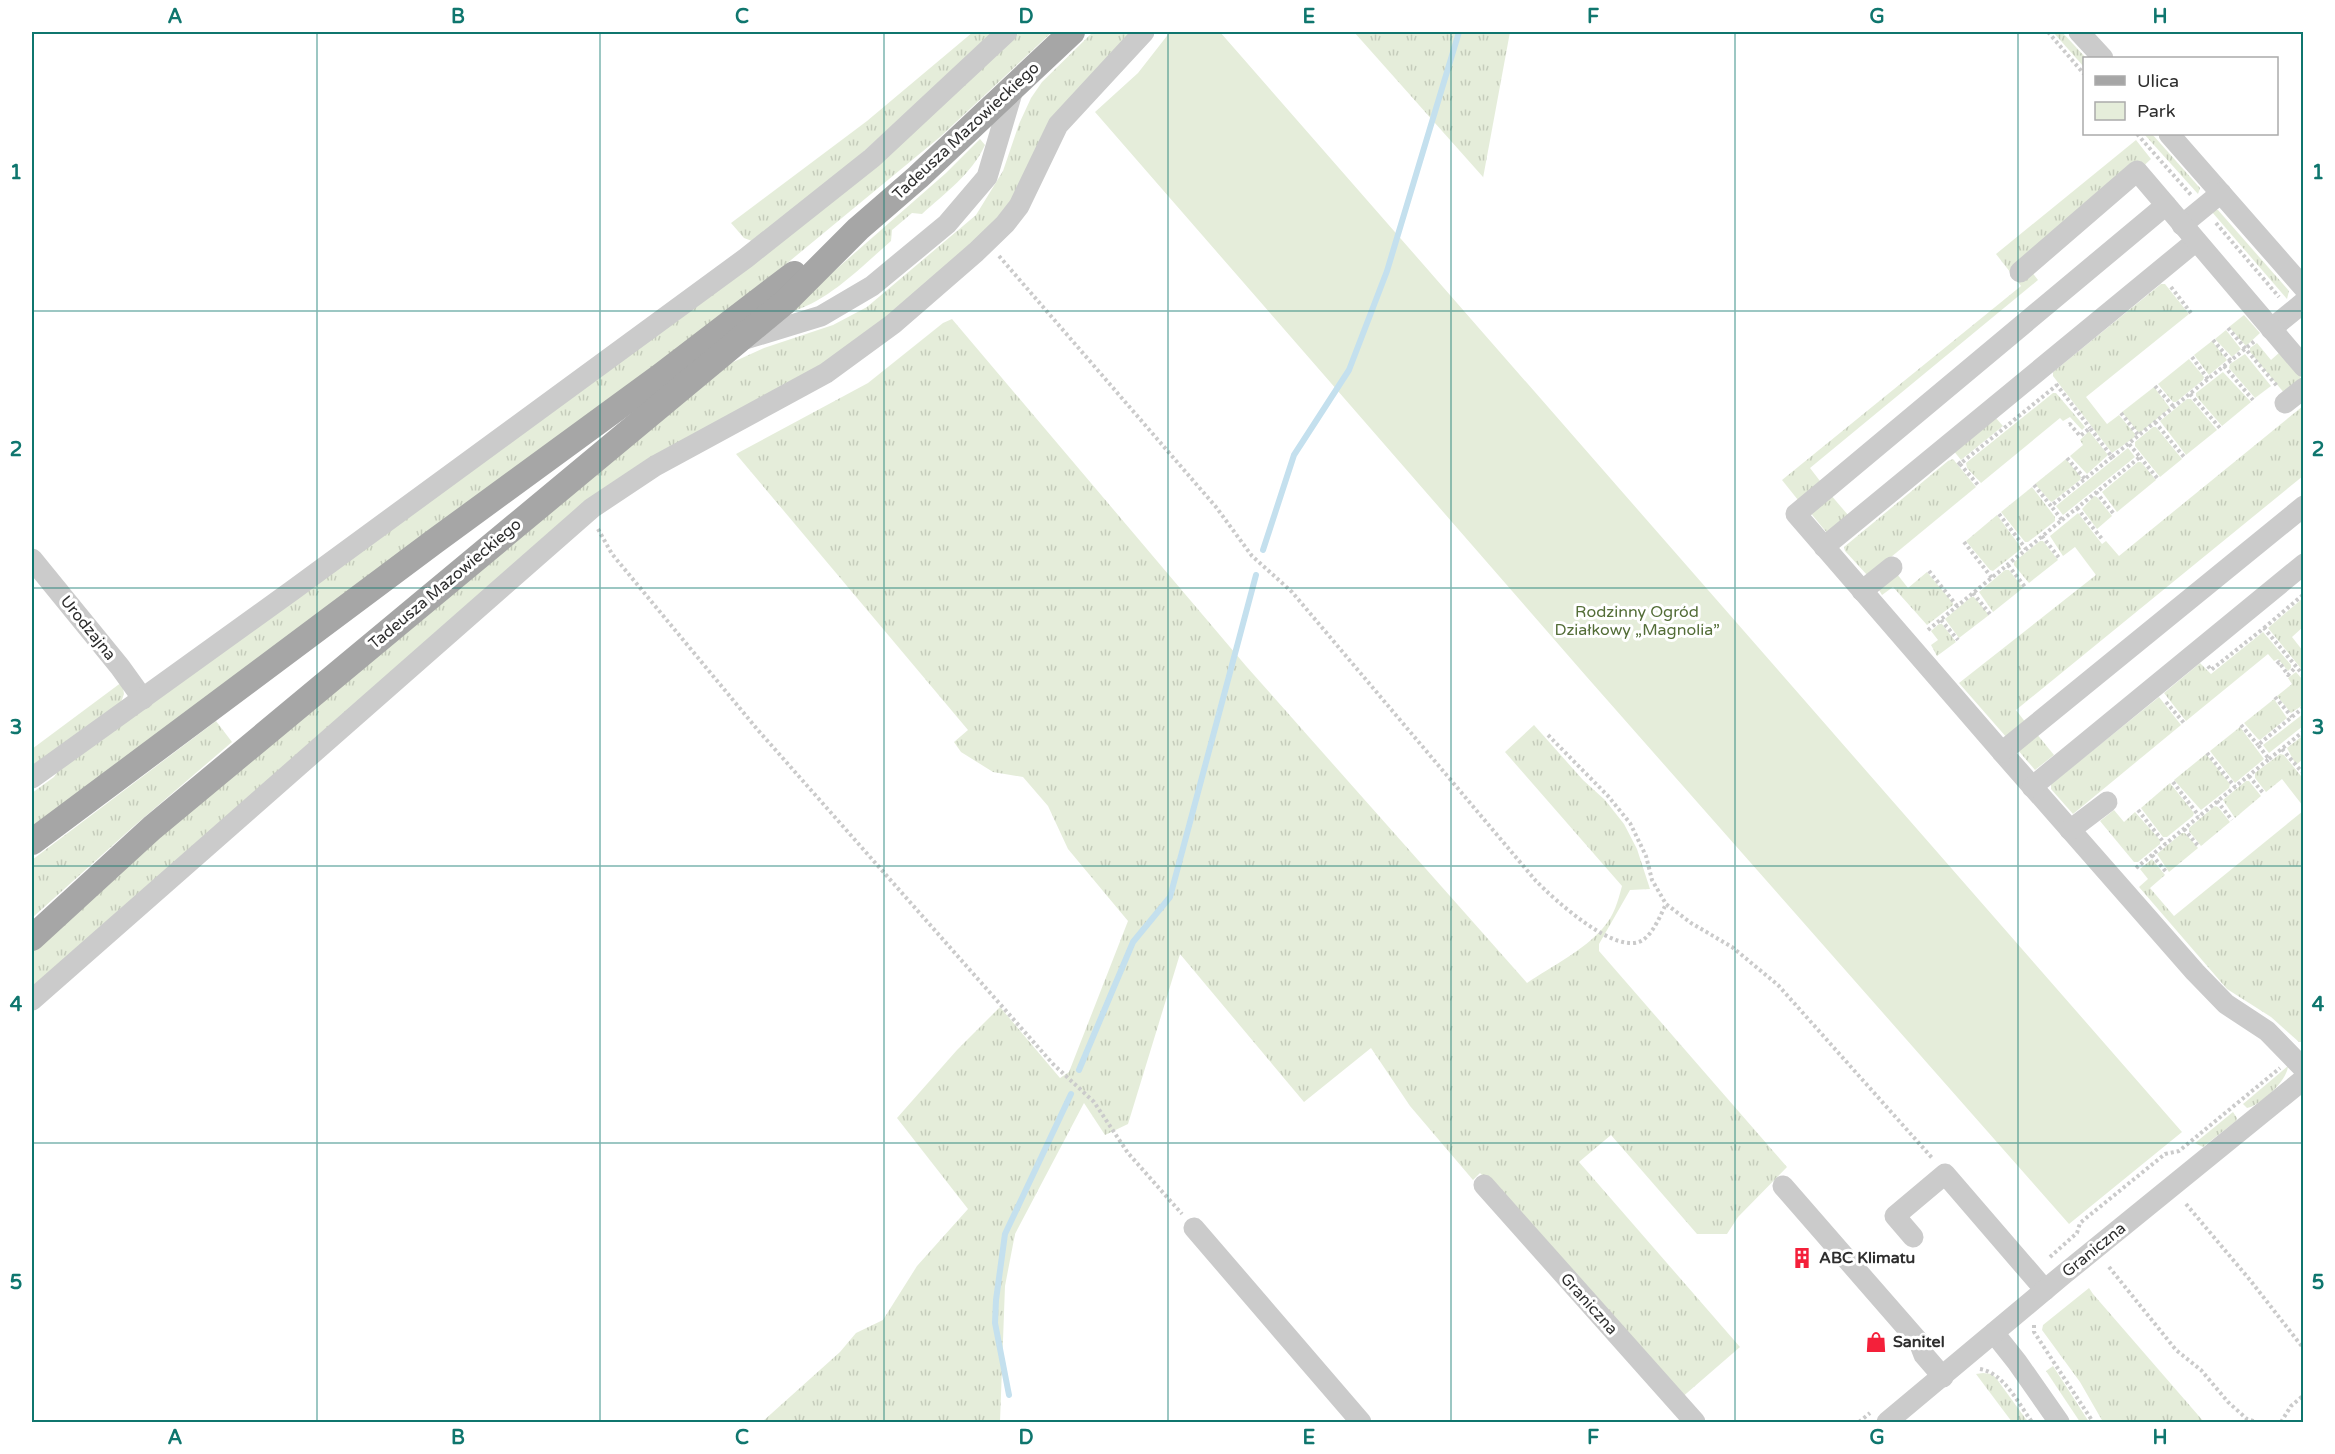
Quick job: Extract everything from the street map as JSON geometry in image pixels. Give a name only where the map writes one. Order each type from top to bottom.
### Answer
[{"type":"main road","name":"Tadeusza Mazowieckiego","points":[[32,938],[152,828],[785,302],[858,229],[918,177],[1072,32]]},
{"type":"main road","name":"Tadeusza Mazowieckiego","points":[[32,842],[417,554],[662,375],[757,301],[858,229]]},
{"type":"street","points":[[32,778],[799,218],[872,158],[1006,32]]},
{"type":"street","points":[[32,1000],[592,508],[655,466],[826,374],[893,324],[1005,224],[1019,206],[1058,125],[1144,32]]},
{"type":"street","points":[[2079,32],[2102,57]]},
{"type":"street","points":[[739,341],[831,310],[872,286],[947,224],[987,177],[1014,86]]},
{"type":"street","points":[[2170,135],[2304,288]]},
{"type":"street","points":[[2020,272],[2137,171],[2267,331],[2304,367]]},
{"type":"street","points":[[2182,225],[2221,193]]},
{"type":"street","points":[[2166,205],[1796,514],[2195,972],[2226,1004],[2267,1031],[2299,1063]]},
{"type":"street","points":[[1824,547],[2196,241]]},
{"type":"street","points":[[2267,331],[2298,307]]},
{"type":"street","points":[[2284,398],[2304,388]]},
{"type":"street","points":[[2002,752],[2304,506]]},
{"type":"street","name":"Urodzajna","points":[[32,559],[143,699]]},
{"type":"street","points":[[2032,787],[2304,564]]},
{"type":"street","points":[[1862,591],[1892,567]]},
{"type":"street","points":[[2070,830],[2107,802]]},
{"type":"street","name":"Graniczna","points":[[1887,1422],[2304,1079]]},
{"type":"street","points":[[1913,1237],[1895,1216],[1946,1174],[2045,1290]]},
{"type":"street","name":"Graniczna","points":[[1484,1185],[1695,1422]]},
{"type":"street","points":[[1783,1186],[1919,1342],[1924,1355],[1943,1377]]},
{"type":"street","points":[[1194,1228],[1361,1422]]},
{"type":"street","points":[[1994,1333],[2059,1422]]},
{"type":"path","points":[[2048,32],[2083,72]]},
{"type":"path","points":[[2138,135],[2203,208],[2298,307]]},
{"type":"path","points":[[987,242],[1216,507],[1252,555],[1292,592],[1543,888],[1566,910],[1590,926],[1625,943],[1642,941],[1652,930],[1666,904]]},
{"type":"path","points":[[2169,285],[2191,313]]},
{"type":"path","points":[[2228,328],[2284,398]]},
{"type":"path","points":[[2051,506],[2267,331]]},
{"type":"path","points":[[2213,340],[2231,360]]},
{"type":"path","points":[[2192,357],[2208,379]]},
{"type":"path","points":[[2224,366],[2253,400]]},
{"type":"path","points":[[2043,367],[2112,457]]},
{"type":"path","points":[[2155,386],[2174,407]]},
{"type":"path","points":[[2190,394],[2220,428]]},
{"type":"path","points":[[2121,413],[2139,436]]},
{"type":"path","points":[[2155,422],[2184,457]]},
{"type":"path","points":[[2068,426],[2070,424],[2080,436],[2090,428]]},
{"type":"path","points":[[2129,444],[2158,479]]},
{"type":"path","points":[[1928,630],[2140,457]]},
{"type":"path","points":[[2067,458],[2085,479]]},
{"type":"path","points":[[1960,465],[1977,485]]},
{"type":"path","points":[[2034,485],[2062,520]]},
{"type":"path","points":[[2096,492],[2114,514]]},
{"type":"path","points":[[592,508],[600,535],[612,554],[758,729],[1053,1064],[1094,1102],[1128,1154],[1194,1228]]},
{"type":"path","points":[[2077,508],[2102,539],[2104,538]]},
{"type":"path","points":[[1999,514],[2026,549]]},
{"type":"path","points":[[2042,536],[2060,559]]},
{"type":"path","points":[[1964,542],[1992,578]]},
{"type":"path","points":[[2008,565],[2025,587]]},
{"type":"path","points":[[1929,571],[1957,606]]},
{"type":"path","points":[[1973,593],[1990,614]]},
{"type":"path","points":[[2264,628],[2304,594]]},
{"type":"path","points":[[1941,620],[1958,640]]},
{"type":"path","points":[[2277,664],[2279,662],[2288,675],[2296,667]]},
{"type":"path","points":[[2276,697],[2292,717]]},
{"type":"path","points":[[2164,700],[2184,723]]},
{"type":"path","points":[[2258,745],[2304,707]]},
{"type":"path","points":[[2241,725],[2269,759]]},
{"type":"path","points":[[2136,868],[2303,732]]},
{"type":"path","points":[[1548,735],[1608,796],[1629,823],[1646,856],[1652,880],[1666,904],[1691,923],[1732,947],[1778,985],[1946,1174]]},
{"type":"path","points":[[2282,749],[2302,772]]},
{"type":"path","points":[[2207,753],[2235,787]]},
{"type":"path","points":[[2249,776],[2264,794]]},
{"type":"path","points":[[2173,782],[2199,816]]},
{"type":"path","points":[[2217,801],[2232,820]]},
{"type":"path","points":[[2138,810],[2165,844]]},
{"type":"path","points":[[2184,829],[2199,847]]},
{"type":"path","points":[[2152,855],[2167,873]]},
{"type":"path","points":[[2050,1257],[2077,1233],[2080,1223],[2165,1154],[2179,1151],[2299,1063]]},
{"type":"path","points":[[2186,1204],[2304,1349]]},
{"type":"path","points":[[2109,1267],[2176,1350],[2201,1370],[2228,1402],[2247,1419],[2256,1422]]},
{"type":"path","points":[[2039,1318],[2034,1325],[2034,1332],[2093,1422]]},
{"type":"path","points":[[1971,1371],[1980,1369],[1991,1371],[2000,1378],[2031,1422]]},
{"type":"path","points":[[2281,1422],[2290,1406],[2304,1395]]},
{"type":"green space","points":[[973,32],[995,32],[849,165],[752,241],[744,238],[731,223],[867,121]]},
{"type":"green space","points":[[1020,32],[1052,32],[940,137],[768,279],[661,362],[32,828],[32,793],[54,777],[60,768],[944,102]]},
{"type":"green space","points":[[1093,32],[1134,32],[1008,209],[946,270],[824,365],[645,464],[32,991],[32,952],[171,827],[731,363],[764,348],[833,325],[867,307],[976,215],[1003,171],[1019,124],[1031,98],[1042,82]]},
{"type":"green space","name":"Rodzinny Ogród Działkowy „Magnolia”","points":[[1170,32],[1220,32],[2182,1132],[2069,1224],[1586,676],[1095,112],[1138,73]]},
{"type":"green space","points":[[1354,32],[1510,32],[1483,178],[1483,177]]},
{"type":"green space","points":[[2053,32],[2062,32],[2085,57],[2083,57],[2083,66]]},
{"type":"green space","points":[[2145,135],[2153,135],[2200,188],[2198,194]]},
{"type":"green space","points":[[980,139],[985,145],[980,155],[949,191],[922,214],[912,213],[892,230],[891,241],[846,281],[821,298],[794,311],[792,308],[946,173]]},
{"type":"green space","points":[[2136,140],[2151,159],[2031,271],[2038,280],[1810,468],[1820,481],[1798,500],[1782,480],[2021,286],[1996,254]]},
{"type":"green space","points":[[2218,210],[2289,291],[2287,299],[2212,212]]},
{"type":"green space","points":[[2161,284],[2165,284],[2189,314],[2086,397],[2107,424],[2119,415],[2135,434],[2135,437],[2112,453],[2053,376],[2053,372]]},
{"type":"green space","points":[[2244,315],[2260,333],[2246,346],[2229,327]]},
{"type":"green space","points":[[952,319],[1246,666],[1527,983],[1577,951],[1595,936],[1613,913],[1622,886],[1505,752],[1534,725],[1583,780],[1605,800],[1624,824],[1637,849],[1650,889],[1630,890],[1599,944],[1599,951],[1787,1167],[1738,1217],[1727,1234],[1697,1234],[1611,1135],[1579,1162],[1740,1347],[1680,1399],[1480,1173],[1473,1180],[1410,1106],[1371,1048],[1304,1102],[1180,954],[1128,1124],[1105,1135],[1084,1103],[1015,1234],[1005,1286],[1000,1422],[762,1422],[840,1352],[856,1333],[883,1320],[917,1266],[968,1209],[897,1118],[957,1050],[1000,1007],[1060,1078],[1069,1072],[1128,921],[1068,849],[1048,806],[1023,777],[993,772],[961,752],[954,742],[968,730],[736,454],[868,383],[943,323]]},
{"type":"green space","points":[[2226,330],[2241,349],[2232,357],[2215,339]]},
{"type":"green space","points":[[2212,341],[2227,360],[2209,375],[2194,355]]},
{"type":"green space","points":[[2257,343],[2271,360],[2280,352],[2300,376],[2301,380],[2285,394],[2250,352],[2250,348]]},
{"type":"green space","points":[[2245,354],[2271,386],[2255,398],[2229,368],[2230,364]]},
{"type":"green space","points":[[2189,359],[2204,377],[2203,380],[2173,402],[2158,384]]},
{"type":"green space","points":[[2223,372],[2251,402],[2222,426],[2196,396],[2196,393]]},
{"type":"green space","points":[[2154,387],[2170,408],[2138,432],[2122,412]]},
{"type":"green space","points":[[2053,393],[2056,393],[2085,427],[2082,430],[2070,417],[2063,421],[2060,418],[1981,483],[1967,468],[1966,463]]},
{"type":"green space","points":[[2187,399],[2191,399],[2217,430],[2186,455],[2160,421]]},
{"type":"green space","points":[[2303,406],[2303,476],[2016,710],[2026,723],[2007,738],[1959,683],[2096,575],[2075,547],[2063,556],[2050,536],[2078,513],[2102,544],[2106,541],[2119,556]]},
{"type":"green space","points":[[1995,417],[2003,426],[1961,460],[1953,450]]},
{"type":"green space","points":[[2156,427],[2182,459],[2160,477],[2135,446],[2135,442]]},
{"type":"green space","points":[[2089,431],[2108,455],[2087,474],[2070,456],[2083,445],[2080,440]]},
{"type":"green space","points":[[2128,448],[2135,457],[2063,515],[2056,506]]},
{"type":"green space","points":[[1953,459],[1976,487],[1868,576],[1844,547]]},
{"type":"green space","points":[[2066,459],[2081,477],[2052,502],[2035,484]]},
{"type":"green space","points":[[2138,462],[2141,462],[2156,480],[2117,512],[2102,492]]},
{"type":"green space","points":[[2032,487],[2055,517],[2055,521],[2025,542],[2001,512]]},
{"type":"green space","points":[[1830,494],[1848,515],[1827,533],[1809,511]]},
{"type":"green space","points":[[2094,496],[2112,516],[2097,529],[2082,509]]},
{"type":"green space","points":[[1997,515],[2021,549],[1993,571],[1966,541]]},
{"type":"green space","points":[[2043,541],[2058,560],[2029,583],[2014,562]]},
{"type":"green space","points":[[2005,570],[2009,570],[2023,588],[1993,612],[1979,592]]},
{"type":"green space","points":[[1927,572],[1953,605],[1927,625],[1893,587],[1882,595],[1879,590],[1897,574],[1908,588]]},
{"type":"green space","points":[[1971,597],[1974,597],[1989,615],[1959,638],[1945,619]]},
{"type":"green space","points":[[2303,598],[2303,627],[2292,637],[2303,651],[2303,671],[2268,628]]},
{"type":"green space","points":[[1942,624],[1956,642],[1937,656],[1931,645],[1938,640],[1931,631]]},
{"type":"green space","points":[[2263,632],[2291,665],[2291,668],[2288,671],[2278,659],[2274,661],[2268,654],[2186,721],[2164,693],[2200,663],[2211,674]]},
{"type":"green space","points":[[2296,672],[2303,680],[2303,705],[2291,713],[2277,696],[2292,684],[2288,678]]},
{"type":"green space","points":[[122,682],[124,694],[120,705],[32,767],[32,749]]},
{"type":"green space","points":[[2159,697],[2181,725],[2073,814],[2051,789],[2051,784]]},
{"type":"green space","points":[[2274,699],[2287,718],[2260,740],[2244,723]]},
{"type":"green space","points":[[2303,714],[2303,726],[2269,753],[2263,745]]},
{"type":"green space","points":[[216,721],[232,742],[32,918],[32,860]]},
{"type":"green space","points":[[2240,727],[2264,759],[2235,783],[2210,751]]},
{"type":"green space","points":[[2036,733],[2054,755],[2035,770],[2017,749]]},
{"type":"green space","points":[[2303,737],[2303,759],[2296,765],[2287,748]]},
{"type":"green space","points":[[2206,754],[2230,784],[2229,788],[2201,810],[2174,780]]},
{"type":"green space","points":[[2280,754],[2284,755],[2301,776],[2303,774],[2303,806],[2282,779],[2266,792],[2255,778],[2255,773]]},
{"type":"green space","points":[[2249,781],[2261,796],[2235,818],[2223,800]]},
{"type":"green space","points":[[2170,783],[2194,813],[2167,837],[2163,837],[2141,808]]},
{"type":"green space","points":[[2215,806],[2230,822],[2201,846],[2189,828]]},
{"type":"green space","points":[[2114,810],[2124,822],[2135,812],[2160,840],[2160,844],[2138,862],[2134,862],[2100,821]]},
{"type":"green space","points":[[2303,811],[2304,1042],[2299,1042],[2271,1017],[2227,989],[2139,887],[2148,879],[2140,869],[2152,859],[2165,875],[2150,888],[2174,916]]},
{"type":"green space","points":[[2182,833],[2185,833],[2198,848],[2169,872],[2157,854]]},
{"type":"green space","points":[[2288,1066],[2283,1078],[2266,1097],[2247,1108],[2243,1104]]},
{"type":"green space","points":[[2233,1112],[2237,1118],[2236,1121],[2203,1147],[2195,1143]]},
{"type":"green space","points":[[2089,1288],[2204,1422],[2103,1422],[2080,1382],[2042,1330],[2043,1325]]},
{"type":"green space","points":[[2053,1366],[2089,1422],[2080,1422],[2046,1371]]},
{"type":"green space","points":[[1976,1374],[1992,1374],[1996,1378],[2028,1422],[2012,1422]]},
{"type":"waterway","points":[[1263,550],[1294,455],[1349,370],[1387,271],[1459,32]]},
{"type":"waterway","points":[[1079,1070],[1133,942],[1170,897],[1256,575]]},
{"type":"waterway","points":[[1009,1395],[995,1323],[1005,1234],[1071,1094]]},
{"type":"place","name":"ABC Klimatu","points":[[1802,1258]]},
{"type":"place","name":"Sanitel","points":[[1876,1342]]}]
